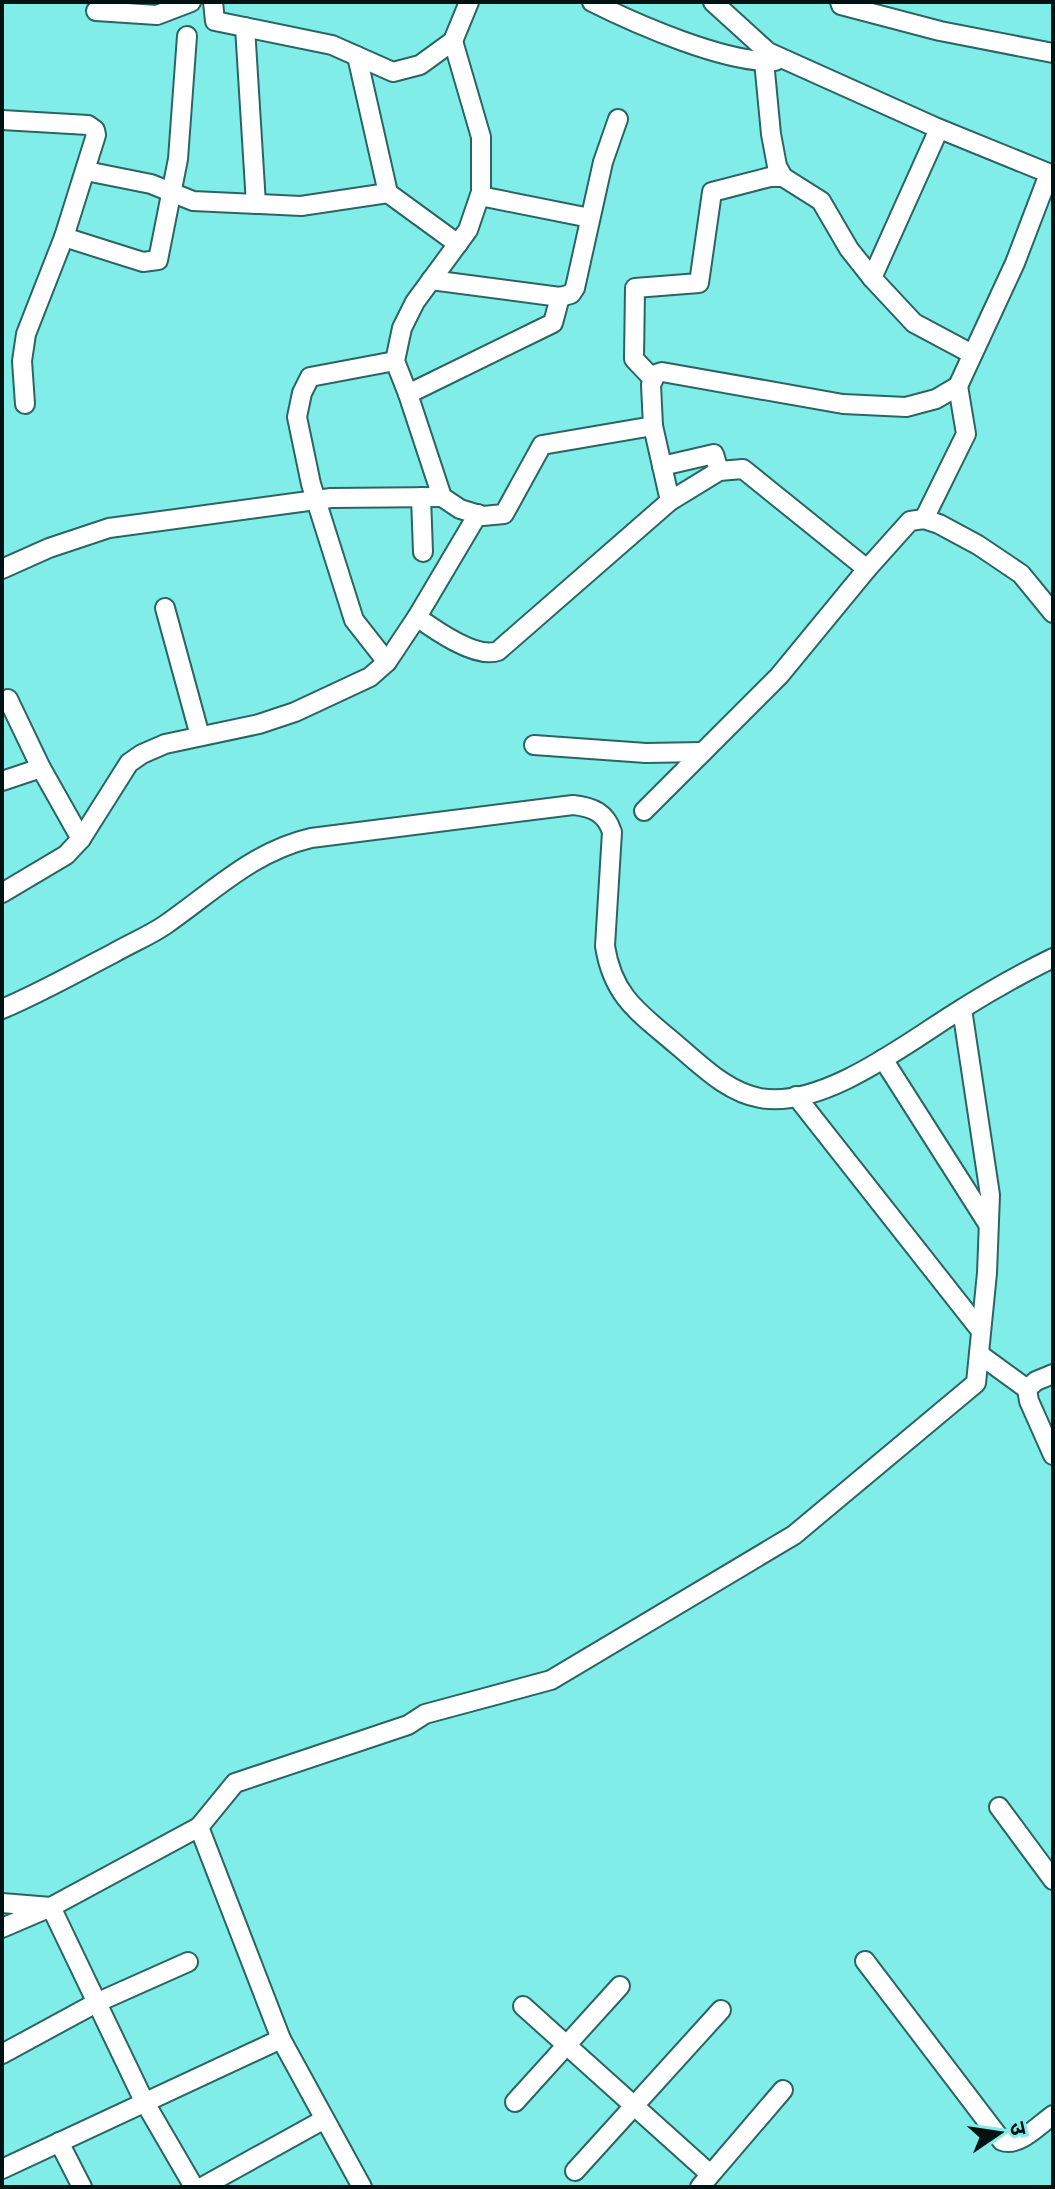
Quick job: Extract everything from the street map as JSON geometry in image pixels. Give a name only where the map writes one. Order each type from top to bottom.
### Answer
[{"type":"street","points":[[96,11],[157,15],[191,2]]},
{"type":"street","points":[[213,2],[215,21],[332,45],[393,72],[420,65],[453,41],[469,2]]},
{"type":"street","points":[[592,2],[669,36],[743,58],[786,60]]},
{"type":"street","points":[[713,2],[768,52],[939,129],[1051,174],[1015,263],[958,386],[966,434],[924,519]]},
{"type":"street","points":[[840,2],[841,5],[940,31],[1053,53]]},
{"type":"street","points":[[245,27],[256,204]]},
{"type":"street","points":[[743,58],[749,35]]},
{"type":"street","points":[[64,237],[143,262],[158,260],[178,159],[187,36]]},
{"type":"street","points":[[442,497],[395,361],[402,328],[415,302],[468,230],[480,196],[481,137],[453,41]]},
{"type":"street","points":[[357,56],[388,193],[458,244]]},
{"type":"street","points":[[764,61],[771,134],[777,166],[783,177],[821,201],[849,249],[914,323],[972,354]]},
{"type":"street","points":[[431,280],[560,297],[571,294],[575,288],[603,162],[618,119]]},
{"type":"street","points":[[2,120],[91,127],[95,130],[97,141],[26,334],[22,361],[25,404]]},
{"type":"street","points":[[872,278],[939,129]]},
{"type":"street","points":[[86,171],[151,184],[193,201],[301,206],[388,193]]},
{"type":"street","points":[[653,379],[634,359],[635,288],[699,283],[712,192],[770,177],[783,177]]},
{"type":"street","points":[[480,196],[590,218]]},
{"type":"street","points":[[408,394],[553,323],[560,297]]},
{"type":"street","points":[[387,662],[354,620],[316,500],[297,417],[302,393],[310,377],[395,361]]},
{"type":"street","points":[[670,501],[653,426],[653,379],[656,374],[669,372],[843,404],[906,407],[936,399],[958,386]]},
{"type":"street","points":[[2,569],[49,548],[109,528],[316,500],[442,497],[460,509],[478,514],[504,514],[542,445],[653,426]]},
{"type":"street","points":[[662,466],[714,454],[719,471]]},
{"type":"street","points":[[417,617],[480,653],[498,651],[670,501],[719,471],[731,468],[743,469],[867,569]]},
{"type":"street","points":[[421,497],[423,552]]},
{"type":"street","points":[[2,893],[66,855],[81,839],[129,763],[165,744],[259,724],[295,712],[370,677],[387,662],[417,617],[478,514]]},
{"type":"street","points":[[644,811],[779,676],[910,521],[924,519],[978,545],[1021,574],[1053,613]]},
{"type":"street","points":[[165,608],[200,736]]},
{"type":"street","points":[[8,699],[41,768],[81,839]]},
{"type":"street","points":[[534,745],[646,753],[703,752]]},
{"type":"street","points":[[2,781],[41,768]]},
{"type":"street","points":[[2,1009],[33,996],[163,926],[271,850],[311,838],[573,805],[584,806],[603,815],[612,832],[605,946],[616,987],[636,1010],[723,1083],[760,1098],[796,1096],[855,1076],[1014,977],[1053,958]]},
{"type":"street","points":[[2,1928],[51,1907],[199,1827],[235,1783],[408,1725],[425,1714],[551,1680],[794,1535],[976,1383],[990,1195],[962,1009]]},
{"type":"street","points":[[883,1059],[988,1224]]},
{"type":"street","points":[[796,1096],[981,1331]]},
{"type":"street","points":[[979,1354],[1027,1389],[1029,1401],[1052,1449]]},
{"type":"street","points":[[1027,1389],[1036,1381],[1053,1374]]},
{"type":"street","points":[[999,1807],[1053,1880]]},
{"type":"street","points":[[199,1827],[281,2039],[362,2187]]},
{"type":"street","points":[[2,1903],[51,1907]]},
{"type":"street","points":[[51,1907],[144,2101],[194,2187]]},
{"type":"street","points":[[865,1961],[1002,2141],[1016,2141],[1053,2115]]},
{"type":"street","points":[[2,2054],[96,2003],[188,1962]]},
{"type":"street","points":[[515,2102],[620,1986]]},
{"type":"street","points":[[523,2006],[634,2106],[705,2181],[783,2090]]},
{"type":"street","points":[[575,2171],[721,2010]]},
{"type":"street","points":[[4,2163],[59,2142],[281,2039]]},
{"type":"street","points":[[202,2187],[323,2120]]},
{"type":"street","points":[[59,2142],[82,2187]]}]
